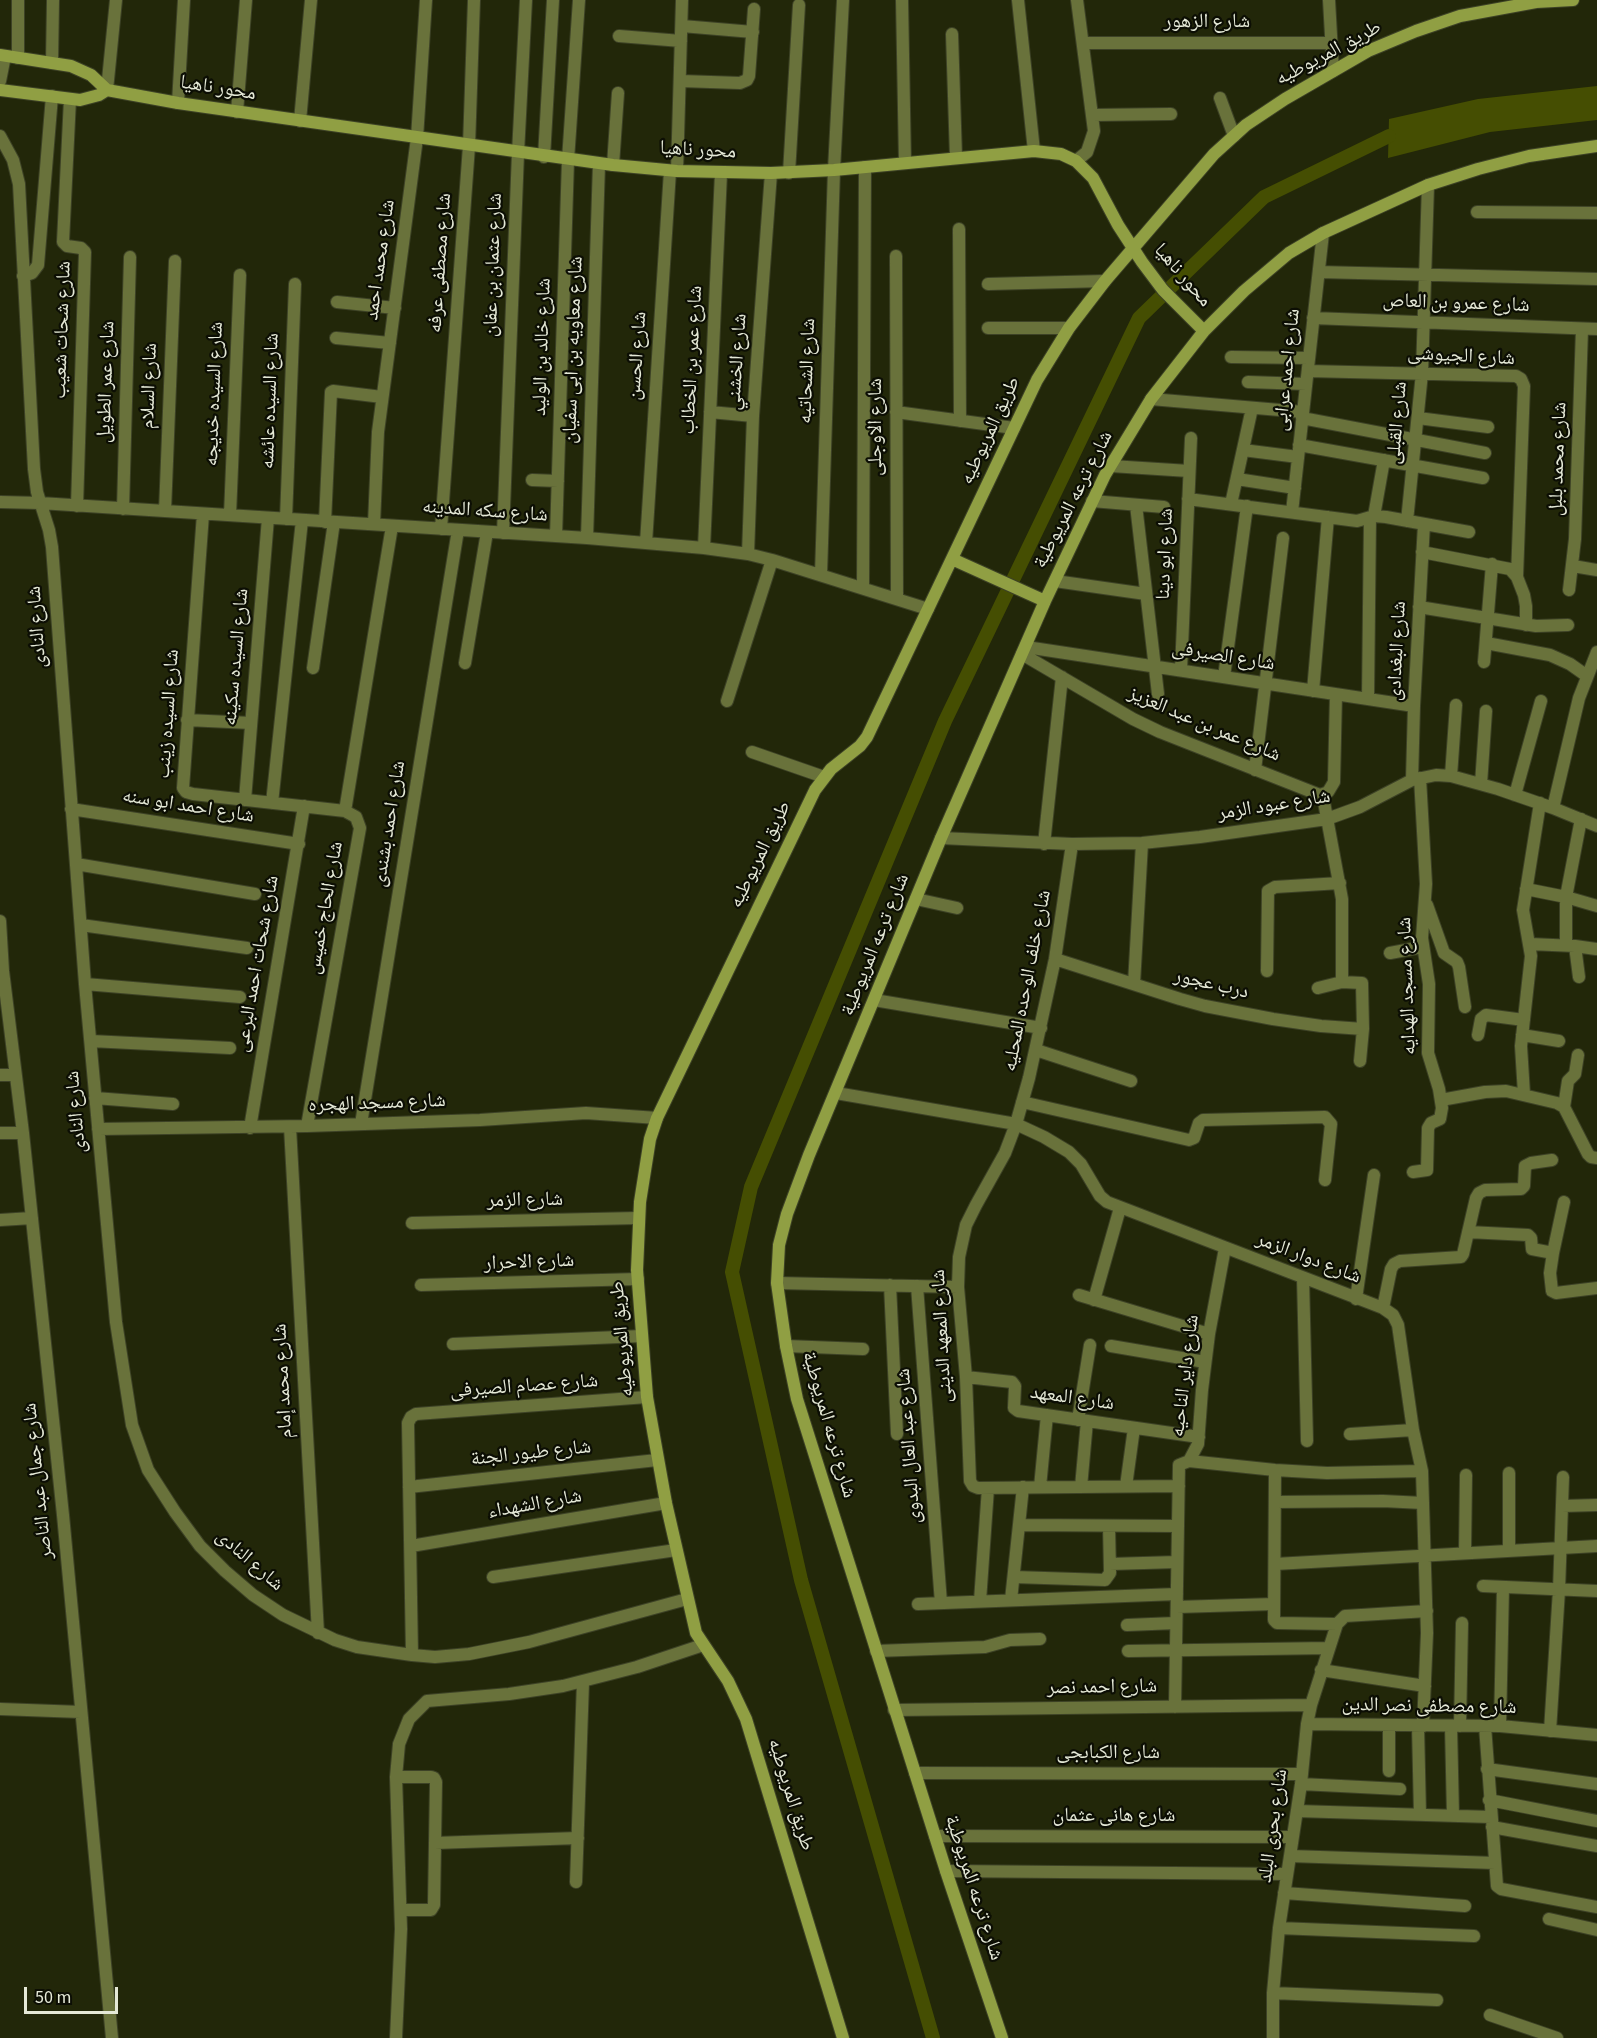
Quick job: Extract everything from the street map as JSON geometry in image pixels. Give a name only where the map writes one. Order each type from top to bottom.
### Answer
[{"type":"main road","name":"طريق المريوطيه","points":[[843,2038],[746,1719],[728,1681],[696,1633],[657,1460],[647,1397],[642,1336],[638,1279],[638,1218],[650,1139],[657,1118],[815,790],[831,769],[860,746],[867,737],[1037,380],[1069,328],[1105,281],[1214,154],[1246,125],[1285,99],[1368,51],[1416,31],[1493,8],[1573,0]]},
{"type":"main road","name":"محور ناهيا","points":[[3,55],[81,69],[107,90],[178,103],[544,157],[673,171],[771,173],[834,170],[1034,151],[1061,154],[1076,161],[1093,178],[1133,248],[1163,290],[1204,331]]},
{"type":"main road","name":"محور ناهيا","points":[[0,90],[70,99],[90,98],[107,90]]},
{"type":"main road","name":"شارع ترعه المريوطية","points":[[1002,2038],[894,1710],[797,1399],[786,1346],[777,1283],[779,1245],[786,1214],[941,838],[1045,601],[1110,466],[1151,399],[1204,331],[1244,291],[1280,261],[1323,233],[1428,185],[1478,169],[1529,156],[1597,146]]},
{"type":"main road","points":[[952,559],[1045,601]]},
{"type":"street","points":[[18,0],[18,58]]},
{"type":"street","points":[[52,63],[53,0]]},
{"type":"street","points":[[107,90],[116,0]]},
{"type":"street","points":[[178,103],[184,0]]},
{"type":"street","points":[[237,112],[246,0]]},
{"type":"street","points":[[300,122],[311,0]]},
{"type":"street","name":"شارع محمد احمد","points":[[374,524],[376,454],[417,138],[426,0]]},
{"type":"street","name":"شارع مصطفى عرفه","points":[[441,529],[469,146],[474,0]]},
{"type":"street","name":"شارع عثمان بن عفان","points":[[503,533],[526,0]]},
{"type":"street","points":[[544,157],[553,0]]},
{"type":"street","name":"شارع خالد بن الوليد","points":[[556,536],[568,160],[579,0]]},
{"type":"street","name":"شارع الحسن","points":[[646,543],[681,81],[682,0]]},
{"type":"street","name":"شارع الشحاتيه","points":[[821,574],[834,170],[843,0]]},
{"type":"street","points":[[902,0],[905,163]]},
{"type":"street","points":[[1018,0],[1034,151]]},
{"type":"street","points":[[1076,161],[1087,152],[1094,131],[1077,0]]},
{"type":"street","points":[[1329,0],[1333,71]]},
{"type":"street","points":[[789,172],[799,5]]},
{"type":"street","points":[[681,81],[745,82],[749,76],[754,9]]},
{"type":"street","points":[[682,26],[753,32]]},
{"type":"street","points":[[952,34],[956,157]]},
{"type":"street","points":[[619,36],[681,41]]},
{"type":"street","name":"شارع الزهور","points":[[1083,43],[1331,43]]},
{"type":"street","points":[[0,81],[3,55]]},
{"type":"street","points":[[613,165],[618,93]]},
{"type":"street","points":[[23,276],[32,273],[38,265],[52,96]]},
{"type":"street","points":[[1220,98],[1234,136]]},
{"type":"street","name":"شارع شحات شعيب","points":[[70,99],[63,242],[67,246],[82,248],[85,252],[77,506]]},
{"type":"street","points":[[1092,115],[1171,114]]},
{"type":"street","name":"شارع النادى","points":[[0,136],[17,172],[35,503],[47,523],[52,548],[85,984],[116,1322],[132,1425],[148,1470],[175,1512],[201,1546],[225,1571],[283,1615],[318,1633],[357,1647],[435,1657],[469,1654],[528,1642],[687,1599]]},
{"type":"street","name":"شارع معاويه بن ابى سفيان","points":[[587,538],[599,164]]},
{"type":"street","points":[[863,587],[865,167]]},
{"type":"street","name":"شارع عمر بن الخطاب","points":[[704,548],[721,173]]},
{"type":"street","name":"شارع الخشني","points":[[748,554],[753,416],[771,173]]},
{"type":"street","name":"شارع القبلى","points":[[1407,520],[1422,373],[1428,185]]},
{"type":"street","points":[[1477,212],[1597,213]]},
{"type":"street","points":[[959,229],[960,421]]},
{"type":"street","name":"شارع احمد عرابى","points":[[1292,512],[1323,233]]},
{"type":"street","name":"شارع الاوجلى","points":[[896,255],[897,598]]},
{"type":"street","name":"شارع عمر الطويل","points":[[123,509],[130,257]]},
{"type":"street","name":"شارع السلام","points":[[165,511],[175,261]]},
{"type":"street","points":[[1318,272],[1597,279]]},
{"type":"street","name":"شارع السيده خديجه","points":[[230,515],[240,275]]},
{"type":"street","points":[[988,284],[1105,281]]},
{"type":"street","name":"شارع السيده عائشه","points":[[286,519],[295,284]]},
{"type":"street","points":[[337,302],[395,308]]},
{"type":"street","name":"شارع عمرو بن العاص","points":[[1313,318],[1597,329]]},
{"type":"street","points":[[988,328],[1069,328]]},
{"type":"street","name":"شارع محمد بلبل","points":[[1569,590],[1575,539],[1582,329]]},
{"type":"street","points":[[336,338],[390,343]]},
{"type":"street","points":[[1231,357],[1309,358]]},
{"type":"street","name":"شارع الجيوشى","points":[[1308,371],[1516,376],[1523,381],[1517,577]]},
{"type":"street","points":[[1248,382],[1306,384]]},
{"type":"street","points":[[313,668],[330,522],[331,392],[382,397]]},
{"type":"street","points":[[1151,399],[1303,415],[1485,453]]},
{"type":"street","points":[[1231,504],[1252,408]]},
{"type":"street","points":[[710,412],[753,416]]},
{"type":"street","points":[[896,412],[1014,428]]},
{"type":"street","points":[[1418,418],[1488,427]]},
{"type":"street","name":"شارع ابو دينا","points":[[1181,670],[1191,438]]},
{"type":"street","points":[[1243,450],[1299,451],[1384,460],[1483,478]]},
{"type":"street","points":[[1368,699],[1372,517],[1384,460]]},
{"type":"street","points":[[1110,466],[1189,471]]},
{"type":"street","points":[[1237,479],[1294,488]]},
{"type":"street","points":[[532,480],[558,481]]},
{"type":"street","points":[[1188,499],[1357,521],[1372,517],[1407,520],[1469,532]]},
{"type":"street","points":[[1092,501],[1164,507]]},
{"type":"street","name":"شارع سكه المدينه","points":[[3,502],[374,524],[704,548],[772,560],[928,609]]},
{"type":"street","points":[[1136,505],[1158,694]]},
{"type":"street","points":[[1224,677],[1247,506]]},
{"type":"street","name":"شارع السيده زينب","points":[[203,514],[182,783],[184,790],[193,794],[345,811]]},
{"type":"street","points":[[1313,690],[1328,517]]},
{"type":"street","name":"شارع السيده سكينه","points":[[245,800],[268,518]]},
{"type":"street","points":[[272,803],[302,520]]},
{"type":"street","name":"شارع البغدادى","points":[[1416,779],[1414,706],[1424,524]]},
{"type":"street","points":[[345,811],[392,526]]},
{"type":"street","name":"شارع احمد بشندى","points":[[361,1124],[458,530]]},
{"type":"street","points":[[465,663],[487,532]]},
{"type":"street","points":[[1255,770],[1284,538]]},
{"type":"street","points":[[1422,552],[1510,569],[1517,577],[1526,606],[1526,625]]},
{"type":"street","points":[[727,701],[772,560]]},
{"type":"street","points":[[1484,662],[1492,564]]},
{"type":"street","points":[[1573,566],[1597,570]]},
{"type":"street","points":[[1055,581],[1146,594]]},
{"type":"street","points":[[1419,607],[1526,625],[1568,626]]},
{"type":"street","points":[[1486,643],[1550,655],[1570,664],[1587,676]]},
{"type":"street","name":"شارع الصيرفى","points":[[1024,650],[1154,666],[1414,706]]},
{"type":"street","name":"شارع عمر بن عبد العزيز","points":[[1024,650],[1062,677],[1133,719],[1320,795]]},
{"type":"street","points":[[1553,808],[1579,698],[1596,660]]},
{"type":"street","points":[[1044,844],[1062,677]]},
{"type":"street","points":[[1336,694],[1334,782],[1328,792],[1320,795],[1323,798],[1328,819],[1340,883],[1343,918],[1342,982]]},
{"type":"street","points":[[1515,795],[1541,700]]},
{"type":"street","points":[[1451,776],[1456,705]]},
{"type":"street","points":[[1481,784],[1486,711]]},
{"type":"street","points":[[187,720],[251,723]]},
{"type":"street","points":[[752,752],[824,777]]},
{"type":"street","name":"شارع عبود الزمر","points":[[941,838],[1072,844],[1142,843],[1221,835],[1328,819],[1360,807],[1416,779],[1436,775],[1451,776],[1481,784],[1540,803],[1597,826]]},
{"type":"street","name":"شارع مسجد الهدايه","points":[[1416,779],[1426,884],[1422,947],[1429,984],[1428,1053],[1441,1100]]},
{"type":"street","points":[[1524,1094],[1522,1035],[1531,966],[1530,944],[1523,918],[1540,803]]},
{"type":"street","name":"شارع شحات احمد البرعى","points":[[250,1128],[304,806]]},
{"type":"street","name":"شارع احمد ابو سنه","points":[[71,809],[299,844]]},
{"type":"street","name":"شارع الحاج خميس","points":[[308,1126],[360,828],[356,817],[345,811]]},
{"type":"street","points":[[1579,977],[1571,945],[1566,897],[1581,819]]},
{"type":"street","points":[[1134,984],[1142,843]]},
{"type":"street","name":"شارع خلف الوحده المحليه","points":[[1016,1124],[1036,1050],[1055,958],[1072,844]]},
{"type":"street","points":[[76,864],[255,894]]},
{"type":"street","points":[[1267,971],[1268,891],[1275,887],[1340,883]]},
{"type":"street","points":[[1526,890],[1566,897],[1597,906]]},
{"type":"street","points":[[916,899],[957,908]]},
{"type":"street","points":[[1425,901],[1444,953],[1457,962],[1459,967],[1465,1007]]},
{"type":"street","name":"شارع جمال عبد الناصر","points":[[0,921],[3,971],[23,1133],[63,1515],[112,2038]]},
{"type":"street","points":[[81,925],[247,948]]},
{"type":"street","points":[[1530,944],[1571,945],[1596,949]]},
{"type":"street","points":[[1390,953],[1422,947]]},
{"type":"street","name":"درب عجور","points":[[1055,958],[1180,999],[1273,1019],[1363,1029]]},
{"type":"street","points":[[1318,987],[1342,982],[1362,983],[1363,1029],[1360,1061]]},
{"type":"street","points":[[85,984],[240,997]]},
{"type":"street","points":[[874,1000],[1041,1028]]},
{"type":"street","points":[[1478,1035],[1481,1019],[1486,1015],[1524,1020]]},
{"type":"street","points":[[1522,1035],[1558,1041]]},
{"type":"street","points":[[91,1041],[230,1048]]},
{"type":"street","points":[[1036,1050],[1131,1081]]},
{"type":"street","points":[[1578,1055],[1575,1074],[1568,1081],[1564,1107],[1588,1154],[1597,1158]]},
{"type":"street","points":[[0,1075],[15,1075]]},
{"type":"street","points":[[1413,1172],[1427,1169],[1428,1128],[1440,1119],[1441,1100],[1485,1092],[1506,1091],[1545,1099],[1564,1107]]},
{"type":"street","name":"شارع دوار الزمر","points":[[836,1093],[1016,1124],[1069,1152],[1081,1164],[1100,1196],[1120,1208],[1383,1308]]},
{"type":"street","points":[[95,1098],[172,1104]]},
{"type":"street","points":[[1022,1102],[1187,1140],[1192,1139],[1199,1123],[1203,1120],[1327,1118],[1331,1124],[1325,1180]]},
{"type":"street","name":"شارع مسجد الهجره","points":[[98,1129],[290,1127],[586,1113],[657,1118]]},
{"type":"street","name":"شارع المعهد الدينى","points":[[988,1488],[973,1486],[970,1481],[966,1377],[958,1287],[959,1257],[966,1225],[975,1204],[1005,1153],[1016,1124]]},
{"type":"street","name":"شارع محمد إمام","points":[[290,1127],[318,1633]]},
{"type":"street","points":[[0,1133],[23,1133]]},
{"type":"street","points":[[1420,1815],[1420,1726],[1425,1686],[1427,1611],[1422,1471],[1413,1430],[1396,1320],[1383,1308],[1394,1264],[1400,1261],[1461,1257],[1479,1193],[1485,1190],[1521,1190],[1524,1186],[1524,1169],[1527,1164],[1552,1160]]},
{"type":"street","points":[[1356,1299],[1374,1175]]},
{"type":"street","points":[[1564,1202],[1552,1253],[1551,1290],[1557,1293],[1597,1288]]},
{"type":"street","points":[[1094,1300],[1120,1208]]},
{"type":"street","points":[[0,1220],[32,1218]]},
{"type":"street","name":"شارع الزمر","points":[[412,1223],[638,1218]]},
{"type":"street","points":[[1468,1232],[1527,1235],[1532,1238],[1533,1250],[1552,1253]]},
{"type":"street","name":"شارع داير الناحيه","points":[[1175,1707],[1179,1464],[1189,1461],[1196,1450],[1199,1437],[1205,1362],[1225,1248]]},
{"type":"street","points":[[1303,1278],[1307,1441]]},
{"type":"street","name":"شارع الاحرار","points":[[421,1285],[638,1279]]},
{"type":"street","points":[[777,1283],[958,1287]]},
{"type":"street","points":[[890,1285],[897,1434]]},
{"type":"street","name":"شارع عبد العال البدوى","points":[[917,1286],[941,1603]]},
{"type":"street","points":[[1079,1295],[1209,1334]]},
{"type":"street","points":[[453,1344],[642,1336]]},
{"type":"street","points":[[1081,1487],[1082,1420],[1090,1345]]},
{"type":"street","points":[[786,1346],[864,1349]]},
{"type":"street","points":[[1111,1346],[1205,1362]]},
{"type":"street","name":"شارع المعهد","points":[[966,1377],[1012,1382],[1016,1410],[1199,1437]]},
{"type":"street","name":"شارع عصام الصيرفى","points":[[410,1487],[408,1423],[416,1414],[647,1397]]},
{"type":"street","points":[[1040,1487],[1047,1415]]},
{"type":"street","points":[[1126,1486],[1134,1428]]},
{"type":"street","points":[[1350,1434],[1413,1430]]},
{"type":"street","name":"شارع طيور الجنة","points":[[410,1487],[657,1460]]},
{"type":"street","points":[[1189,1461],[1327,1473],[1422,1471]]},
{"type":"street","points":[[1275,1470],[1275,1622],[1337,1624],[1345,1616],[1427,1611]]},
{"type":"street","points":[[1509,1473],[1509,1551]]},
{"type":"street","points":[[1465,1553],[1466,1475]]},
{"type":"street","points":[[1550,1731],[1563,1477]]},
{"type":"street","points":[[980,1601],[988,1488],[1179,1486]]},
{"type":"street","points":[[410,1487],[412,1655]]},
{"type":"street","points":[[1011,1600],[1023,1487]]},
{"type":"street","points":[[1275,1502],[1423,1503]]},
{"type":"street","name":"شارع الشهداء","points":[[411,1546],[666,1503]]},
{"type":"street","points":[[1562,1506],[1597,1505]]},
{"type":"street","points":[[1019,1525],[1178,1526]]},
{"type":"street","points":[[1014,1576],[1103,1580],[1110,1575],[1109,1526]]},
{"type":"street","points":[[1275,1564],[1597,1546]]},
{"type":"street","points":[[493,1577],[676,1550]]},
{"type":"street","points":[[1110,1564],[1177,1562]]},
{"type":"street","points":[[1482,1586],[1597,1591]]},
{"type":"street","points":[[1500,1726],[1503,1587]]},
{"type":"street","points":[[918,1604],[1177,1593]]},
{"type":"street","points":[[1177,1607],[1274,1604]]},
{"type":"street","points":[[1127,1625],[1176,1623]]},
{"type":"street","points":[[1453,1816],[1455,1726],[1462,1623]]},
{"type":"street","name":"شارع بحرى البلد","points":[[1273,2038],[1273,1993],[1278,1928],[1297,1811],[1307,1724],[1337,1624]]},
{"type":"street","points":[[876,1651],[986,1647],[1010,1640],[1040,1640]]},
{"type":"street","points":[[396,2038],[401,1910],[396,1777],[399,1744],[409,1719],[427,1701],[509,1694],[583,1682],[703,1645]]},
{"type":"street","name":"شارع احمد نصر","points":[[1128,1651],[1329,1648]]},
{"type":"street","points":[[1322,1670],[1425,1686]]},
{"type":"street","points":[[576,1882],[583,1682]]},
{"type":"street","name":"شارع احمد نصر","points":[[894,1710],[1311,1705]]},
{"type":"street","points":[[0,1709],[81,1712]]},
{"type":"street","name":"شارع مصطفى نصر الدين","points":[[1307,1724],[1500,1726],[1597,1736]]},
{"type":"street","points":[[1389,1725],[1389,1772]]},
{"type":"street","points":[[1485,1726],[1491,1822],[1499,1888],[1597,1907]]},
{"type":"street","points":[[1487,1769],[1597,1784]]},
{"type":"street","name":"شارع الكبابجى","points":[[915,1773],[1301,1779],[1400,1789]]},
{"type":"street","points":[[396,1777],[435,1780],[434,1907],[431,1910],[401,1910]]},
{"type":"street","points":[[1490,1800],[1597,1821]]},
{"type":"street","points":[[1297,1811],[1453,1816],[1491,1822],[1597,1846]]},
{"type":"street","name":"شارع هانى عثمان","points":[[935,1836],[1293,1837]]},
{"type":"street","points":[[435,1843],[578,1838]]},
{"type":"street","points":[[1290,1856],[1495,1863]]},
{"type":"street","points":[[946,1871],[1287,1874]]},
{"type":"street","points":[[1284,1893],[1465,1906]]},
{"type":"street","points":[[1549,1919],[1597,1930]]},
{"type":"street","points":[[1278,1928],[1474,1936]]},
{"type":"street","points":[[1273,1993],[1437,2000]]},
{"type":"street","points":[[1490,2015],[1557,2038]]},
{"type":"shaded area","points":[[1597,86],[1597,120],[1490,132],[1388,158],[1389,119],[1478,99]]},
{"type":"waterway","points":[[933,2038],[801,1580],[732,1272],[751,1187],[945,721],[1139,318],[1264,197],[1389,136]]}]
